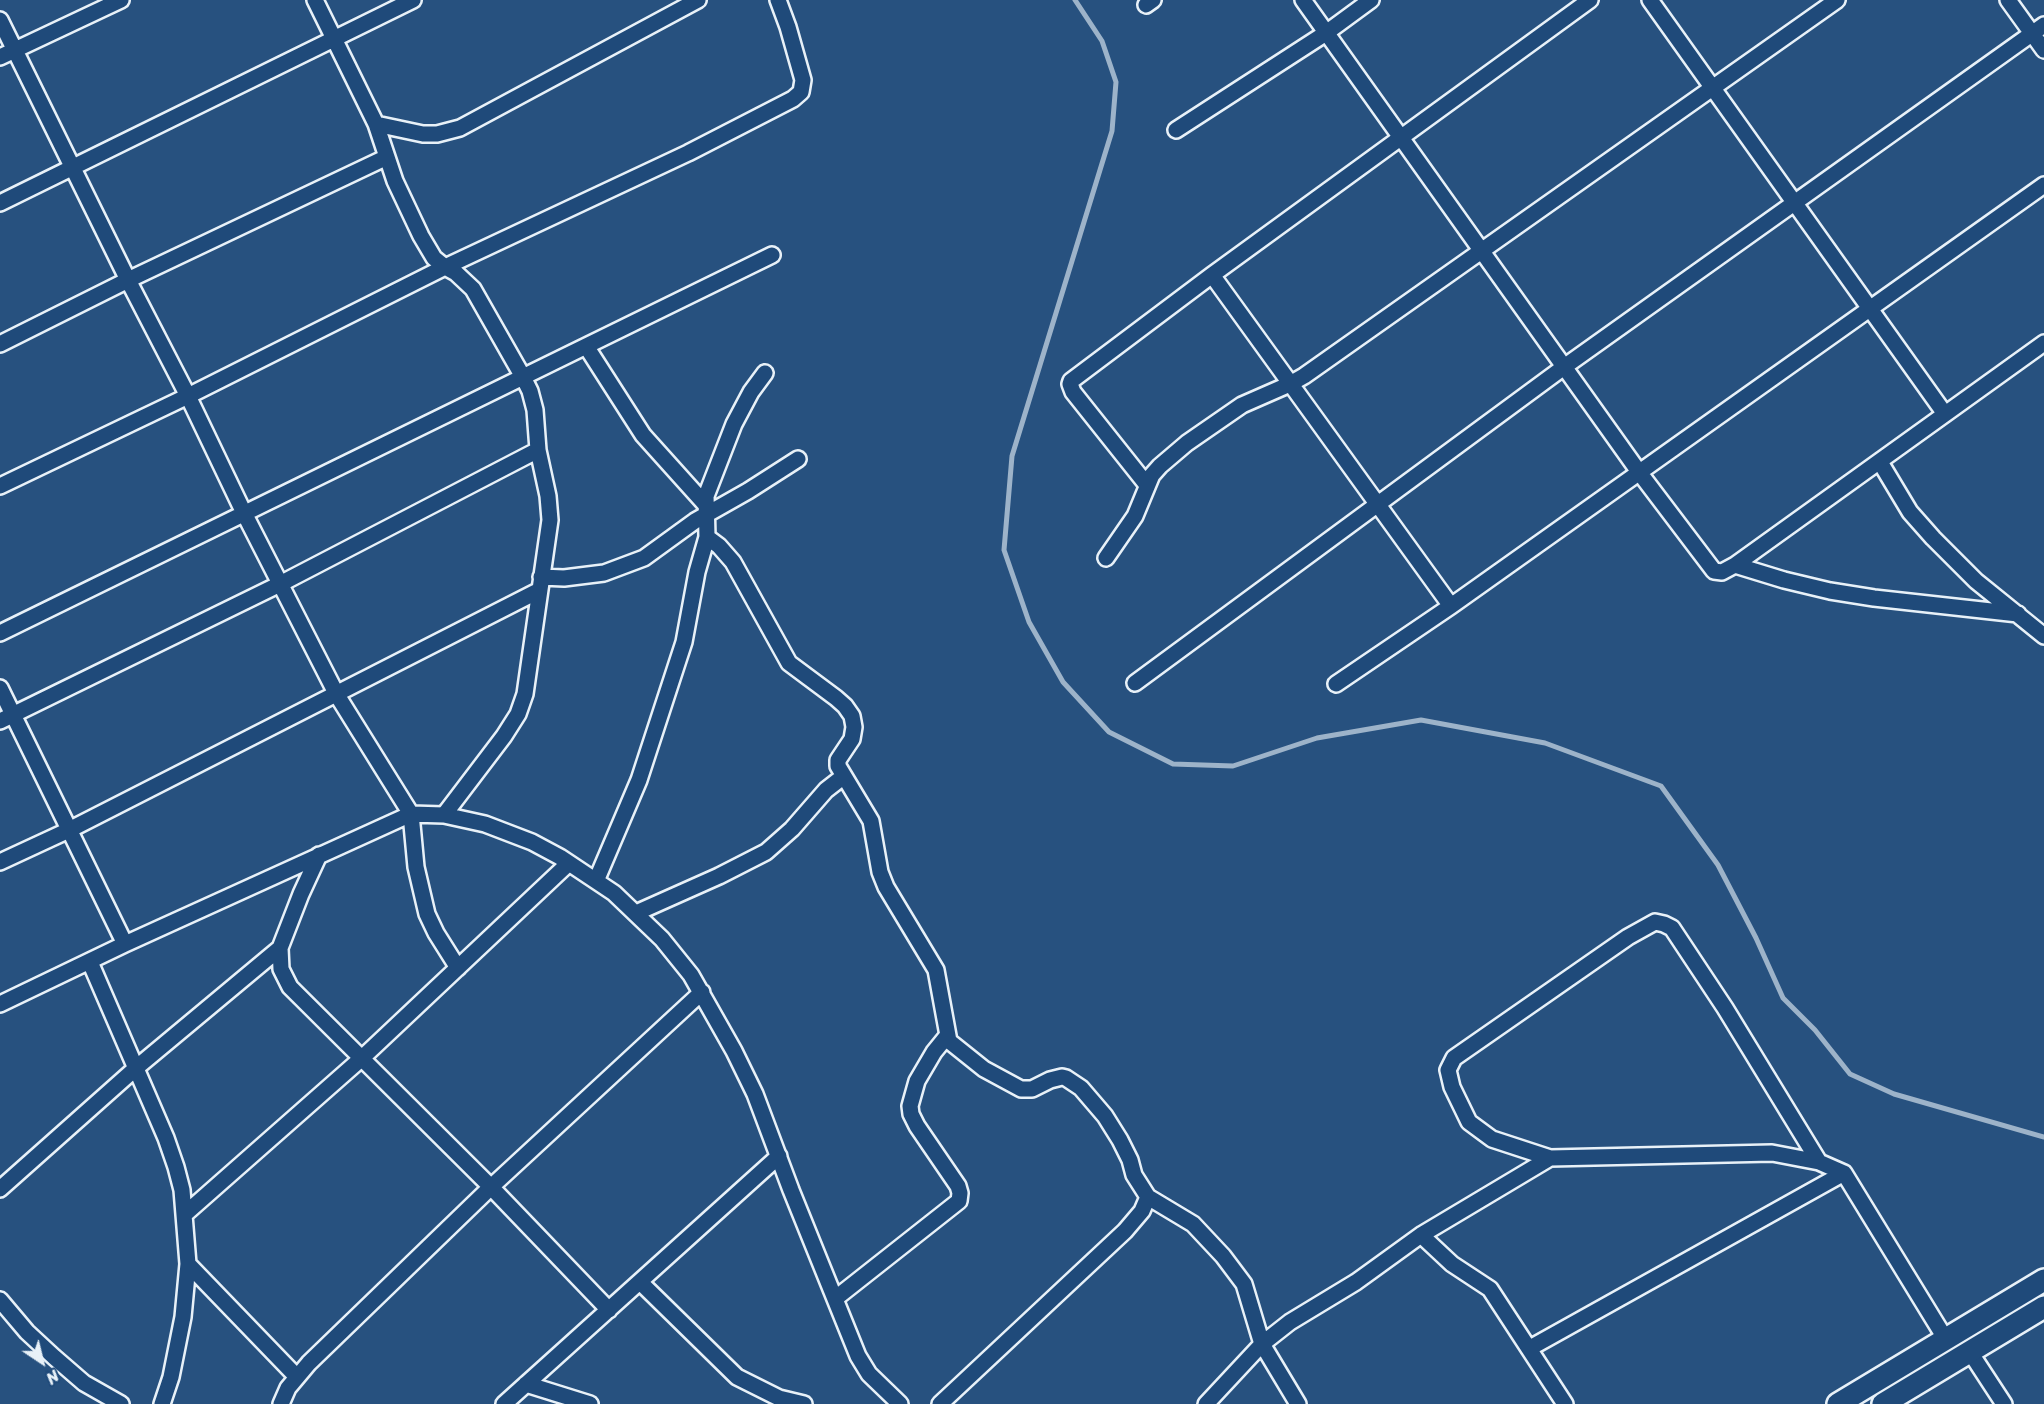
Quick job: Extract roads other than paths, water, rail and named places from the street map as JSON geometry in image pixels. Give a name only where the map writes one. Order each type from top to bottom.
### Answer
[{"type":"street","points":[[0,57],[121,0]]},
{"type":"street","points":[[315,0],[376,124],[407,210],[421,236],[434,258],[456,273],[473,289],[523,377],[534,401],[538,450],[548,496],[550,520],[525,694],[518,714],[499,744],[444,815]]},
{"type":"street","points":[[0,203],[414,0]]},
{"type":"street","points":[[376,124],[423,134],[437,134],[460,128],[698,0]]},
{"type":"street","points":[[0,486],[188,396],[445,267],[688,153],[784,105],[797,96],[803,87],[803,80],[798,57],[778,0]]},
{"type":"street","points":[[1303,0],[1639,472],[1711,568],[1718,572],[1735,565],[2044,343]]},
{"type":"street","points":[[1176,130],[1326,33],[1371,0]]},
{"type":"street","points":[[1147,485],[1073,392],[1070,384],[1075,377],[1212,274],[1590,0]]},
{"type":"street","points":[[1650,0],[1945,414]]},
{"type":"street","points":[[1106,558],[1135,516],[1147,485],[1160,466],[1186,442],[1242,405],[1290,384],[1837,0]]},
{"type":"street","points":[[2008,0],[2038,29],[2044,50]]},
{"type":"street","points":[[0,20],[244,513],[337,695],[411,814],[416,867],[427,914],[458,968]]},
{"type":"street","points":[[1135,683],[1564,367],[2038,29]]},
{"type":"street","points":[[0,344],[128,280],[387,157]]},
{"type":"street","points":[[1336,684],[1451,606],[2044,185]]},
{"type":"street","points":[[0,633],[772,255]]},
{"type":"street","points":[[1212,274],[1451,606]]},
{"type":"street","points":[[586,346],[643,435],[705,509]]},
{"type":"street","points":[[596,881],[639,780],[684,642],[697,572],[707,537],[705,509],[708,490],[734,424],[765,372]]},
{"type":"street","points":[[7,718],[280,584],[538,450]]},
{"type":"street","points":[[0,862],[69,830],[337,695],[540,584],[604,573],[650,555],[705,509],[798,459]]},
{"type":"street","points":[[1880,462],[1917,521],[1976,581],[2044,636]]},
{"type":"street","points":[[707,537],[719,546],[733,562],[789,663],[846,706],[852,716],[854,727],[852,739],[837,763],[871,821],[880,872],[886,887],[936,970],[947,1036],[952,1046],[984,1069],[1021,1089],[1032,1089],[1057,1077],[1066,1078],[1081,1088],[1106,1116],[1130,1160],[1134,1175],[1148,1197],[1193,1224],[1223,1256],[1244,1284],[1262,1344],[1298,1404]]},
{"type":"street","points":[[1735,565],[1830,591],[2018,614]]},
{"type":"street","points":[[0,688],[7,718],[69,830],[124,944]]},
{"type":"street","points":[[636,913],[766,852],[792,829],[826,790],[844,776]]},
{"type":"street","points":[[0,1004],[124,944],[411,814],[444,815],[484,824],[531,842],[596,881],[636,913],[662,939],[691,975],[734,1051],[755,1094],[864,1367],[878,1384],[900,1404]]},
{"type":"street","points":[[319,855],[280,948],[281,969],[290,987],[609,1310]]},
{"type":"street","points":[[185,1214],[362,1058],[569,863]]},
{"type":"street","points":[[1819,1162],[1725,1008],[1672,928],[1655,922],[1635,933],[1454,1058],[1448,1070],[1452,1087],[1469,1122],[1492,1139],[1550,1158],[1772,1153],[1819,1162],[1844,1173],[1945,1338]]},
{"type":"street","points":[[0,1189],[136,1068],[280,948]]},
{"type":"street","points":[[90,962],[176,1167],[185,1214],[188,1264],[183,1317],[173,1367],[162,1404]]},
{"type":"street","points":[[281,1404],[288,1388],[297,1377],[491,1188],[702,992]]},
{"type":"street","points":[[836,1298],[959,1201],[958,1186],[917,1126],[910,1106],[917,1081],[934,1052],[947,1036]]},
{"type":"street","points":[[504,1404],[779,1156]]},
{"type":"street","points":[[1206,1404],[1262,1344],[1290,1322],[1356,1282],[1421,1235],[1550,1158]]},
{"type":"street","points":[[1530,1348],[1844,1173]]},
{"type":"street","points":[[940,1404],[1125,1231],[1142,1211],[1148,1197]]},
{"type":"street","points":[[1421,1235],[1452,1264],[1490,1289],[1566,1404]]},
{"type":"street","points":[[188,1264],[297,1377]]},
{"type":"street","points":[[1838,1404],[2044,1280]]},
{"type":"street","points":[[640,1282],[737,1377],[778,1398],[804,1404]]},
{"type":"street","points":[[0,1300],[27,1332],[77,1377],[121,1404]]},
{"type":"street","points":[[1883,1404],[2044,1307]]},
{"type":"street","points":[[1970,1352],[2004,1404]]},
{"type":"street","points":[[526,1384],[590,1404]]},
{"type":"waterway","points":[[1075,0],[1102,41],[1116,82],[1112,131],[1012,456],[1004,550],[1029,622],[1063,682],[1109,732],[1173,764],[1233,766],[1317,738],[1421,720],[1545,743],[1661,786],[1718,865],[1756,938],[1783,998],[1815,1030],[1850,1074],[1894,1094],[2044,1137]]}]
